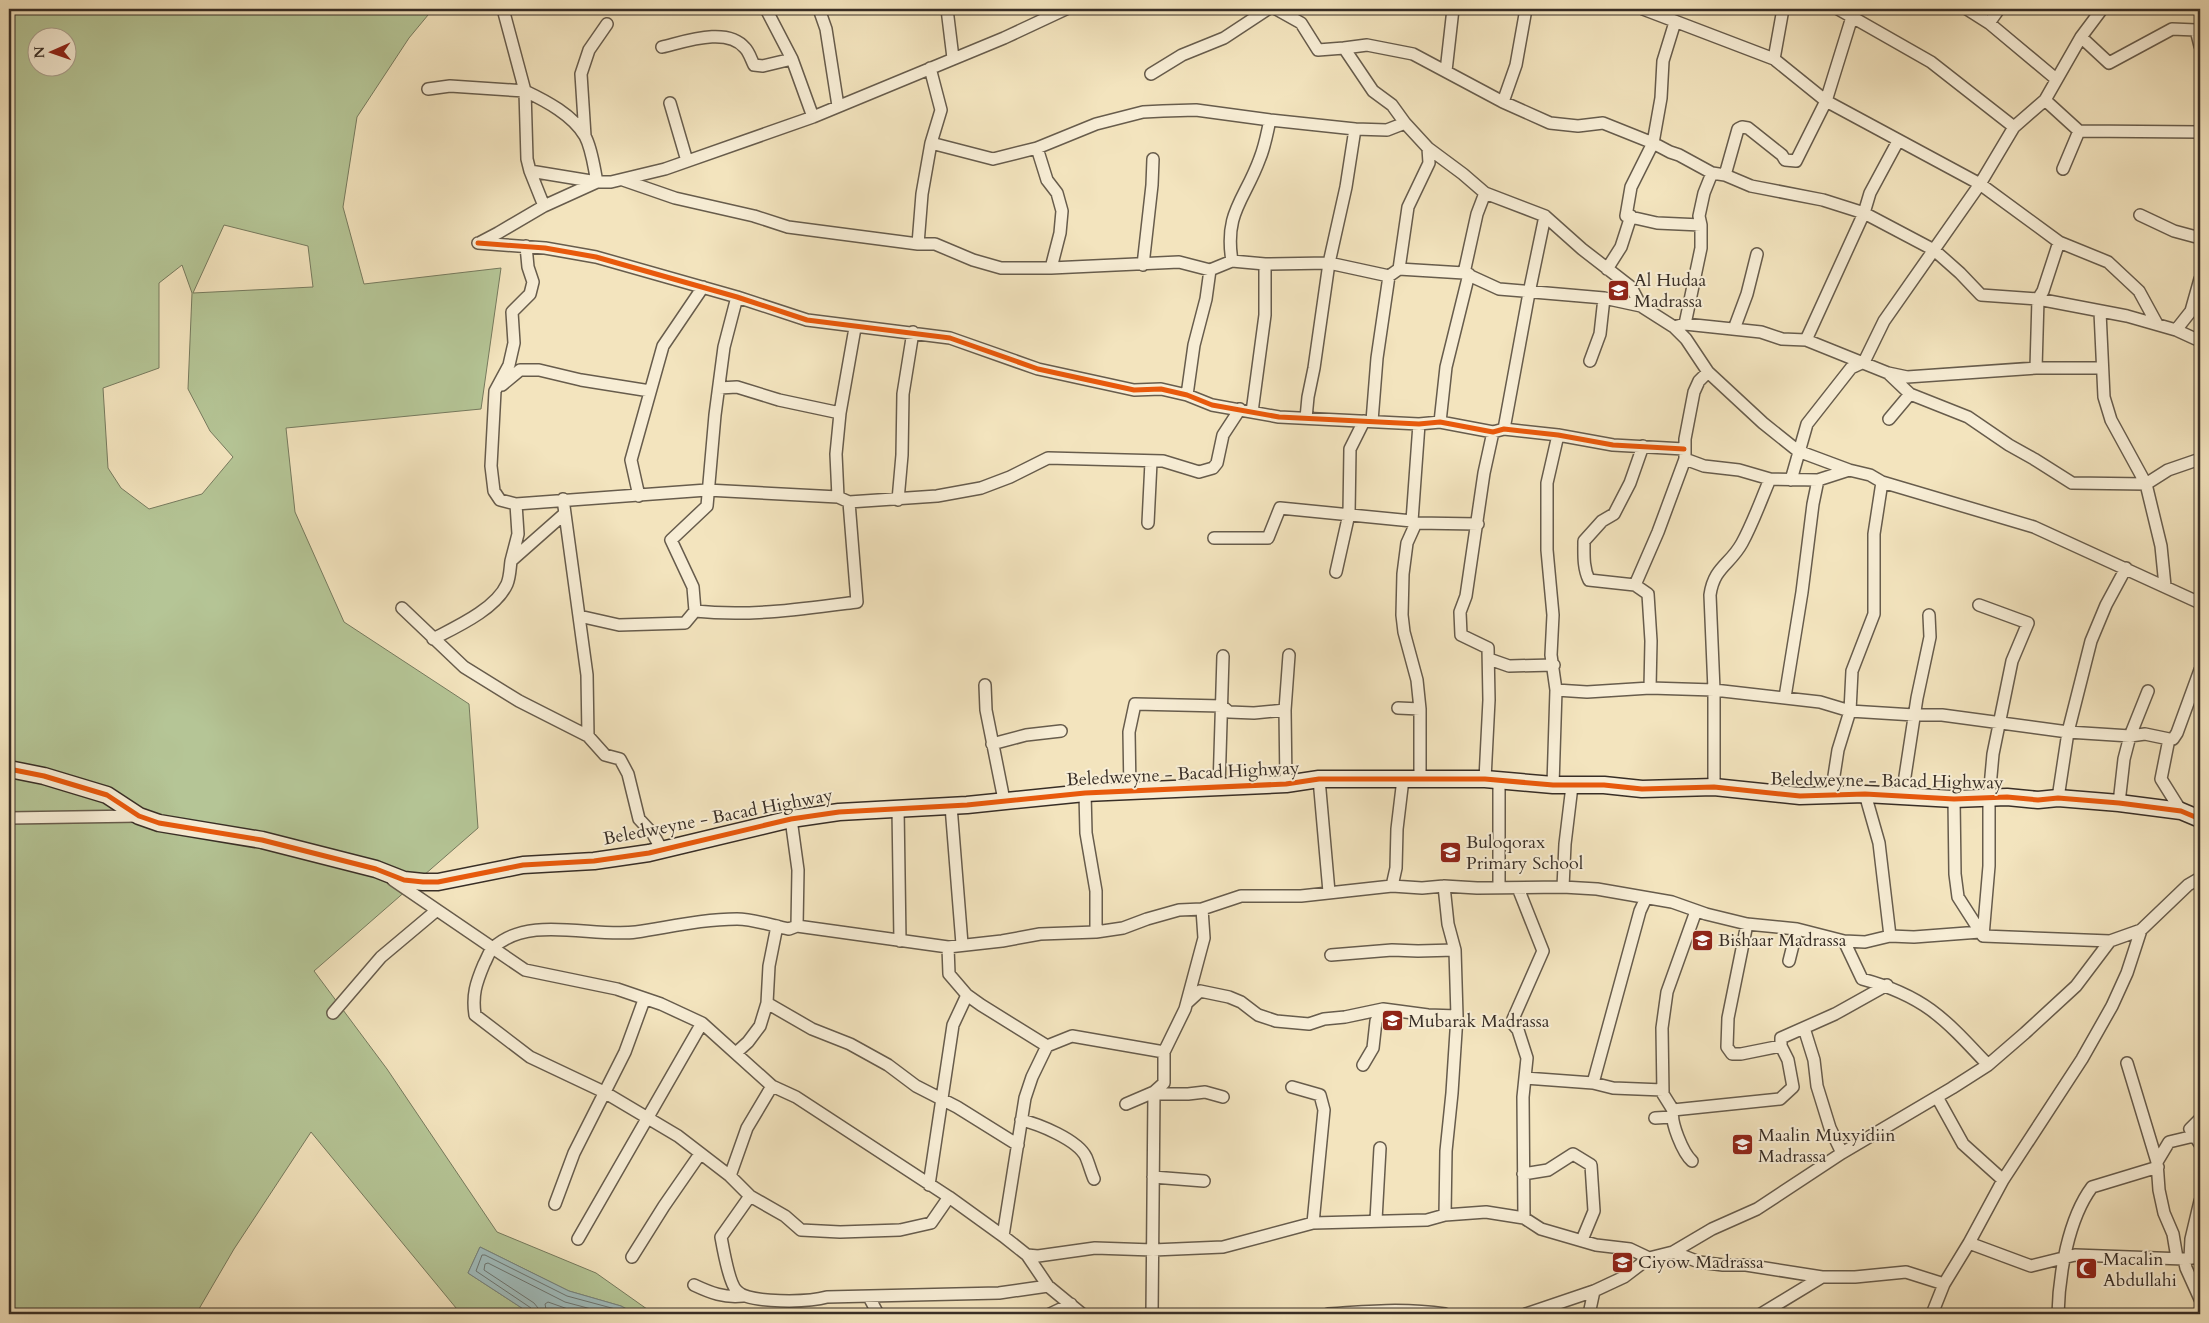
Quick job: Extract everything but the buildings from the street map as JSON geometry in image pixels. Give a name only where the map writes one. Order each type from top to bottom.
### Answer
[{"type":"street","points":[[503,9],[525,91],[527,159],[544,206]]},
{"type":"street","points":[[766,9],[792,59],[814,117]]},
{"type":"street","points":[[819,9],[826,29],[838,106]]},
{"type":"street","points":[[947,9],[953,58]]},
{"type":"street","points":[[530,171],[598,182],[623,180],[687,161],[814,117],[1004,38],[1066,9]]},
{"type":"street","points":[[1151,74],[1182,55],[1224,38],[1268,9]]},
{"type":"street","points":[[1276,9],[1301,23],[1318,50],[1367,45],[1413,54],[1502,102],[1550,123],[1578,126],[1603,123],[1689,159],[1712,173],[1725,175],[1752,186],[1823,200],[1864,213],[1934,250],[1981,295],[2038,299],[2127,316],[2176,330],[2200,341]]},
{"type":"street","points":[[1446,72],[1454,9]]},
{"type":"street","points":[[1502,102],[1516,65],[1526,9]]},
{"type":"street","points":[[1643,9],[1774,59],[1826,101],[1980,184],[2059,242],[2108,262],[2139,290],[2157,324]]},
{"type":"street","points":[[1774,59],[1783,9]]},
{"type":"street","points":[[1838,9],[1853,13],[1931,62],[2014,127]]},
{"type":"street","points":[[1967,9],[1989,23],[2056,79]]},
{"type":"street","points":[[1989,23],[1999,9]]},
{"type":"street","points":[[1790,480],[1807,424],[1851,368],[1864,362],[1884,321],[1980,184],[2014,127],[2045,100],[2081,36],[2102,9]]},
{"type":"street","points":[[1725,175],[1738,129],[1742,127],[1748,128],[1782,155],[1785,160],[1796,161],[1826,101],[1853,13]]},
{"type":"street","points":[[1675,22],[1663,62],[1661,98],[1653,143],[1631,187],[1626,216],[1657,223],[1701,225]]},
{"type":"street","points":[[598,182],[585,136],[582,74],[589,50],[607,24]]},
{"type":"street","points":[[2081,36],[2109,63],[2172,29],[2196,30],[2200,46]]},
{"type":"street","points":[[662,47],[713,36],[735,40],[744,47],[754,65],[764,66],[792,59]]},
{"type":"street","points":[[1344,48],[1374,92],[1392,105],[1404,123],[1428,148],[1485,193],[1545,216],[1631,287],[1641,306]]},
{"type":"street","points":[[918,244],[922,194],[930,143],[941,110],[930,68]]},
{"type":"street","points":[[428,89],[450,86],[525,91],[548,102],[571,120],[585,136]]},
{"type":"street","points":[[2045,100],[2079,131],[2200,132]]},
{"type":"street","points":[[670,103],[687,161]]},
{"type":"street","points":[[930,143],[993,158],[1037,148],[1096,124],[1143,112],[1196,110],[1355,129],[1386,130],[1404,123]]},
{"type":"street","points":[[1232,261],[1229,241],[1232,218],[1260,158],[1270,120]]},
{"type":"street","points":[[1306,418],[1329,264],[1346,187],[1355,129]]},
{"type":"street","points":[[2063,170],[2079,131]]},
{"type":"street","points":[[1806,340],[1864,213],[1870,193],[1898,141]]},
{"type":"street","points":[[1037,148],[1047,180],[1057,193],[1062,211],[1060,233],[1051,268]]},
{"type":"street","points":[[1336,572],[1349,514],[1350,449],[1368,421],[1377,358],[1408,207],[1429,163],[1428,148]]},
{"type":"street","points":[[1143,264],[1152,185],[1152,159]]},
{"type":"street","points":[[1712,173],[1704,193],[1699,216],[1701,248],[1680,326],[1686,339],[1708,372],[1763,423],[1798,451],[1849,470],[1870,475],[1882,482],[2034,526],[2200,604]]},
{"type":"street","points":[[623,180],[675,198],[754,216],[788,227],[918,244],[935,244],[974,260],[1001,268],[1051,268],[1179,262],[1210,270],[1232,261],[1265,264],[1329,264],[1394,272],[1466,273],[1499,289],[1604,298],[1641,306],[1680,326],[1734,329],[1761,332],[1782,339],[1806,340],[1888,373],[1907,378],[2036,368],[2102,368]]},
{"type":"street","points":[[598,182],[544,206],[498,234],[478,243],[526,246],[596,257],[738,296],[807,320],[855,328],[913,332],[950,338],[1038,369],[1134,390],[1162,389],[1187,394],[1212,405],[1279,417],[1419,424],[1440,422],[1498,431],[1558,434],[1613,446],[1643,446],[1685,454],[1704,466],[1739,470],[1770,479],[1818,480],[1849,470]]},
{"type":"street","points":[[1440,422],[1446,366],[1477,214],[1485,193]]},
{"type":"street","points":[[2140,215],[2174,231],[2200,238]]},
{"type":"street","points":[[1499,887],[1492,780],[1488,648],[1461,635],[1460,612],[1466,596],[1484,473],[1498,431],[1545,216]]},
{"type":"street","points":[[1607,269],[1621,247],[1631,216]]},
{"type":"street","points":[[2036,368],[2038,299],[2043,291],[2059,242]]},
{"type":"street","points":[[526,246],[528,267],[533,282],[530,294],[512,312],[514,343],[509,365],[495,391],[491,466],[494,491],[500,500],[516,504],[563,499],[639,496],[707,490],[838,497],[849,502],[898,500],[937,496],[981,488],[1010,477],[1048,458],[1163,461],[1199,472],[1213,468],[1217,463],[1223,435],[1240,409]]},
{"type":"street","points":[[1734,329],[1747,294],[1757,254]]},
{"type":"street","points":[[1252,412],[1265,314],[1265,264]]},
{"type":"street","points":[[1187,394],[1194,345],[1206,299],[1210,270]]},
{"type":"street","points":[[2176,330],[2196,311],[2200,279]]},
{"type":"street","points":[[639,496],[631,460],[663,346],[703,287]]},
{"type":"street","points":[[579,616],[619,625],[661,625],[685,623],[694,611],[693,587],[672,540],[707,506],[714,415],[720,388],[724,347],[738,296]]},
{"type":"street","points":[[1590,361],[1600,334],[1604,298]]},
{"type":"street","points":[[2100,312],[2104,397],[2111,420],[2146,484],[2161,546],[2165,586]]},
{"type":"street","points":[[838,497],[836,454],[840,413],[855,328]]},
{"type":"street","points":[[898,500],[902,455],[903,394],[913,332]]},
{"type":"street","points":[[495,391],[520,370],[539,370],[581,380],[650,391]]},
{"type":"street","points":[[1635,585],[1658,532],[1685,454],[1694,392],[1699,381],[1708,372]]},
{"type":"street","points":[[1888,373],[1910,394],[1968,417],[2009,446],[2072,483],[2146,484],[2168,470],[2200,459]]},
{"type":"street","points":[[720,388],[737,387],[779,400],[840,413]]},
{"type":"street","points":[[1889,420],[1910,394]]},
{"type":"street","points":[[1419,424],[1414,522],[1407,543],[1403,574],[1402,614],[1420,709],[1420,778]]},
{"type":"street","points":[[1552,785],[1556,690],[1554,665],[1551,655],[1553,615],[1547,550],[1547,483],[1558,434]]},
{"type":"street","points":[[1643,446],[1630,483],[1614,514],[1602,521],[1584,541],[1585,573],[1589,580],[1635,585],[1648,594],[1652,657],[1650,688]]},
{"type":"street","points":[[1148,523],[1151,462]]},
{"type":"street","points":[[1714,787],[1714,690],[1710,595],[1712,584],[1718,571],[1742,544],[1770,479]]},
{"type":"street","points":[[1786,697],[1818,480]]},
{"type":"street","points":[[1831,795],[1838,750],[1850,711],[1852,670],[1874,614],[1874,534],[1882,482]]},
{"type":"street","points":[[563,499],[587,675],[588,736]]},
{"type":"street","points":[[694,611],[741,614],[857,602],[849,502]]},
{"type":"street","points":[[433,640],[476,615],[501,594],[508,582],[518,534],[516,504]]},
{"type":"street","points":[[1214,538],[1268,538],[1280,508],[1414,522],[1478,524]]},
{"type":"street","points":[[511,561],[564,515]]},
{"type":"street","points":[[2058,798],[2068,732],[2091,641],[2106,605],[2126,568]]},
{"type":"street","points":[[1979,605],[2028,623],[2012,661],[1993,754],[1989,798],[1989,866],[1982,934]]},
{"type":"street","points":[[402,608],[433,640],[464,667],[519,701],[588,736],[605,755],[620,759],[628,774],[639,819],[653,834],[662,850]]},
{"type":"street","points":[[1902,796],[1914,715],[1930,638],[1929,615]]},
{"type":"street","points":[[1286,784],[1285,710],[1289,655]]},
{"type":"street","points":[[1219,788],[1223,656]]},
{"type":"street","points":[[1488,659],[1509,666],[1554,665]]},
{"type":"street","points":[[1556,690],[1587,692],[1650,688],[1714,690],[1820,702],[1850,711],[1942,715],[2068,732],[2130,736],[2145,734],[2173,739],[2177,734],[2200,670]]},
{"type":"street","points":[[985,685],[986,710],[1004,800]]},
{"type":"street","points":[[2119,803],[2124,759],[2130,736],[2148,691]]},
{"type":"street","points":[[1130,792],[1129,732],[1135,704],[1222,706],[1229,712],[1254,713],[1285,710]]},
{"type":"street","points":[[1398,708],[1420,709]]},
{"type":"street","points":[[992,744],[1026,736],[1061,731]]},
{"type":"street","points":[[2169,739],[2161,779],[2181,811]]},
{"type":"street","name":"Beledweyne - Bacad Highway","points":[[9,769],[44,776],[107,795],[139,816],[184,828],[271,842],[376,869],[404,880],[438,882],[523,865],[594,861],[662,850],[791,819],[839,812],[951,806],[1085,793],[1286,784],[1320,779],[1420,778],[1492,780],[1572,786],[1604,785],[1642,789],[1714,787],[1800,796],[1865,794],[1954,799],[2007,797],[2038,800],[2058,798],[2181,811],[2200,819]]},
{"type":"street","points":[[1320,779],[1329,892]]},
{"type":"street","points":[[1392,886],[1396,868],[1397,829],[1402,779]]},
{"type":"street","points":[[1563,886],[1565,844],[1572,786]]},
{"type":"street","points":[[1085,793],[1086,833],[1096,891],[1096,932]]},
{"type":"street","points":[[1865,794],[1880,843],[1890,936]]},
{"type":"street","points":[[1954,799],[1955,874],[1958,897],[1982,934]]},
{"type":"street","points":[[951,806],[962,944]]},
{"type":"street","points":[[898,808],[900,941]]},
{"type":"street","points":[[9,818],[139,816]]},
{"type":"street","points":[[791,819],[798,870],[797,926]]},
{"type":"street","points":[[376,869],[525,970],[617,989],[644,1000],[661,1004],[702,1022],[737,1052],[753,1071],[772,1086],[796,1096],[949,1197],[1003,1236],[1027,1255],[1048,1286],[1082,1314]]},
{"type":"street","points":[[949,1197],[931,1223],[900,1230],[840,1232],[801,1230],[785,1216],[750,1196],[730,1176],[678,1136],[648,1120],[604,1092],[530,1057],[475,1015],[473,999],[476,984],[492,948],[514,934],[536,930],[559,929],[599,933],[635,932],[694,921],[739,919],[790,928],[797,926],[948,947],[962,944],[1002,942],[1040,934],[1096,932],[1123,928],[1179,910],[1202,909],[1241,896],[1301,896],[1392,886],[1422,888],[1444,886],[1518,888],[1563,886],[1597,889],[1672,902],[1747,924],[1797,929],[1844,941],[1865,942],[1890,936],[1914,937],[1982,934],[2110,941],[2141,930],[2188,885],[2200,878]]},
{"type":"street","points":[[1444,886],[1448,924],[1455,950],[1457,1016],[1446,1151],[1445,1215]]},
{"type":"street","points":[[1518,888],[1543,951],[1512,1019],[1526,1052],[1523,1097],[1524,1218]]},
{"type":"street","points":[[1593,1083],[1640,911],[1646,898]]},
{"type":"street","points":[[1152,1314],[1154,1093],[1164,1083],[1164,1052],[1187,1003],[1204,938],[1202,909]]},
{"type":"street","points":[[333,1013],[381,957],[437,910]]},
{"type":"street","points":[[1692,1161],[1682,1146],[1672,1114],[1663,1094],[1662,1028],[1667,992],[1696,910]]},
{"type":"street","points":[[1747,924],[1728,1018],[1727,1047],[1732,1054],[1741,1054],[1780,1046]]},
{"type":"street","points":[[737,1052],[748,1042],[760,1026],[767,1003],[769,966],[777,926]]},
{"type":"street","points":[[1789,961],[1797,929]]},
{"type":"street","points":[[1932,1314],[1944,1284],[2003,1180],[2082,1059],[2112,1006],[2127,973],[2141,930]]},
{"type":"street","points":[[1844,941],[1862,979],[1887,986],[1921,1001],[1940,1015],[1988,1065]]},
{"type":"street","points":[[1526,1314],[1594,1291],[1624,1277],[1649,1258],[1673,1252],[1712,1229],[1757,1209],[1842,1153],[1988,1065],[2076,986],[2110,941]]},
{"type":"street","points":[[948,947],[949,974],[967,995],[1047,1046]]},
{"type":"street","points":[[1331,955],[1392,950],[1455,950]]},
{"type":"street","points":[[1655,1118],[1780,1099],[1793,1087],[1788,1060],[1780,1046],[1781,1038],[1836,1014],[1887,986]]},
{"type":"street","points":[[1187,1003],[1200,991],[1241,1002],[1258,1015],[1276,1021],[1309,1024],[1324,1019],[1345,1017],[1383,1009],[1428,1015],[1457,1016]]},
{"type":"street","points":[[929,1185],[953,1025],[967,995]]},
{"type":"street","points":[[555,1204],[574,1153],[625,1052],[644,1000]]},
{"type":"street","points":[[767,1003],[812,1030],[850,1044],[888,1064],[916,1086],[1018,1145]]},
{"type":"street","points":[[1363,1065],[1373,1048],[1376,1021],[1383,1009]]},
{"type":"street","points":[[578,1239],[609,1183],[648,1120],[702,1022]]},
{"type":"street","points":[[1804,1028],[1814,1060],[1817,1086],[1830,1128],[1842,1153]]},
{"type":"street","points":[[1003,1236],[1025,1098],[1032,1077],[1047,1046],[1072,1036],[1164,1052]]},
{"type":"street","points":[[2127,1063],[2157,1164],[2159,1190],[2164,1213],[2172,1234],[2188,1258]]},
{"type":"street","points":[[1525,1078],[1593,1083],[1612,1088],[1663,1090]]},
{"type":"street","points":[[730,1176],[746,1128],[772,1086]]},
{"type":"street","points":[[1292,1088],[1320,1095],[1324,1110],[1313,1222]]},
{"type":"street","points":[[1126,1104],[1154,1093],[1188,1094],[1205,1092],[1223,1097]]},
{"type":"street","points":[[1937,1097],[1963,1144],[2003,1180]]},
{"type":"street","points":[[2058,1314],[2060,1288],[2066,1256],[2078,1211],[2092,1187],[2157,1164],[2169,1142],[2197,1140],[2190,1129],[2200,1119]]},
{"type":"street","points":[[1021,1120],[1038,1124],[1075,1146],[1085,1155],[1094,1180]]},
{"type":"street","points":[[1376,1220],[1380,1148]]},
{"type":"street","points":[[632,1257],[700,1154]]},
{"type":"street","points":[[1524,1174],[1548,1170],[1573,1154],[1591,1165],[1594,1211],[1582,1240]]},
{"type":"street","points":[[1153,1177],[1204,1181]]},
{"type":"street","points":[[743,1296],[735,1290],[724,1257],[721,1236],[750,1196]]},
{"type":"street","points":[[2200,1201],[2186,1268],[2200,1298]]},
{"type":"street","points":[[1027,1255],[1038,1256],[1095,1248],[1152,1250],[1223,1247],[1313,1222],[1428,1220],[1445,1215],[1486,1212],[1524,1218],[1541,1229],[1596,1245],[1630,1250],[1649,1258]]},
{"type":"street","points":[[1969,1242],[2031,1266],[2066,1256],[2188,1258]]},
{"type":"street","points":[[1673,1252],[1698,1262],[1723,1266],[1746,1265],[1822,1277],[1855,1277],[1906,1272],[1944,1284]]},
{"type":"street","points":[[1761,1314],[1822,1277]]},
{"type":"street","points":[[694,1285],[714,1295],[743,1296],[780,1301],[812,1301],[827,1297],[869,1298],[999,1293],[1048,1286]]},
{"type":"street","points":[[1593,1313],[1594,1291]]},
{"type":"street","points":[[869,1298],[878,1314]]},
{"type":"street","points":[[1050,1314],[1071,1304]]},
{"type":"street","points":[[1328,1314],[1384,1310],[1408,1313],[1416,1310],[1445,1314]]},
{"type":"green space","points":[[9,9],[433,9],[409,38],[357,117],[343,207],[364,284],[501,268],[481,409],[286,428],[295,512],[344,622],[469,704],[478,828],[314,971],[387,1069],[497,1232],[596,1273],[654,1314],[636,1314],[621,1306],[569,1291],[480,1247],[468,1273],[531,1314],[461,1314],[311,1132],[234,1249],[196,1314],[9,1314]],"holes":[[[224,225],[308,246],[313,287],[193,293]],[[182,265],[192,293],[188,389],[210,431],[233,457],[202,494],[149,509],[121,488],[108,468],[103,388],[159,368],[159,283]]]},
{"type":"water","points":[[480,1247],[569,1291],[621,1306],[636,1314],[531,1314],[468,1273]]},
{"type":"cycle path","points":[[478,243],[545,248],[596,257],[737,297],[807,320],[950,338],[1038,369],[1134,390],[1161,389],[1187,395],[1212,405],[1279,417],[1419,424],[1440,422],[1493,432],[1504,429],[1558,435],[1613,445],[1684,449]]},
{"type":"cycle path","points":[[9,769],[44,776],[107,795],[139,816],[159,823],[262,840],[376,869],[404,880],[423,882],[438,882],[523,865],[594,861],[649,853],[791,819],[839,812],[967,805],[1085,793],[1286,784],[1319,779],[1485,779],[1553,785],[1604,785],[1642,789],[1714,787],[1800,796],[1865,794],[1954,799],[2007,797],[2038,800],[2058,798],[2181,811],[2200,819]]},
{"type":"place","name":"Al Hudaa Madrassa","points":[[1618,290]]},
{"type":"place","name":"Buloqorax Primary School","points":[[1450,852]]},
{"type":"place","name":"Bishaar Madrassa","points":[[1702,940]]},
{"type":"place","name":"Mubarak Madrassa","points":[[1392,1021]]},
{"type":"place","name":"Maalin Muxyidiin Madrassa","points":[[1742,1145]]},
{"type":"place","name":"Ciyow Madrassa","points":[[1622,1262]]},
{"type":"place","name":"Macalin Abdullahi","points":[[2087,1269]]}]
